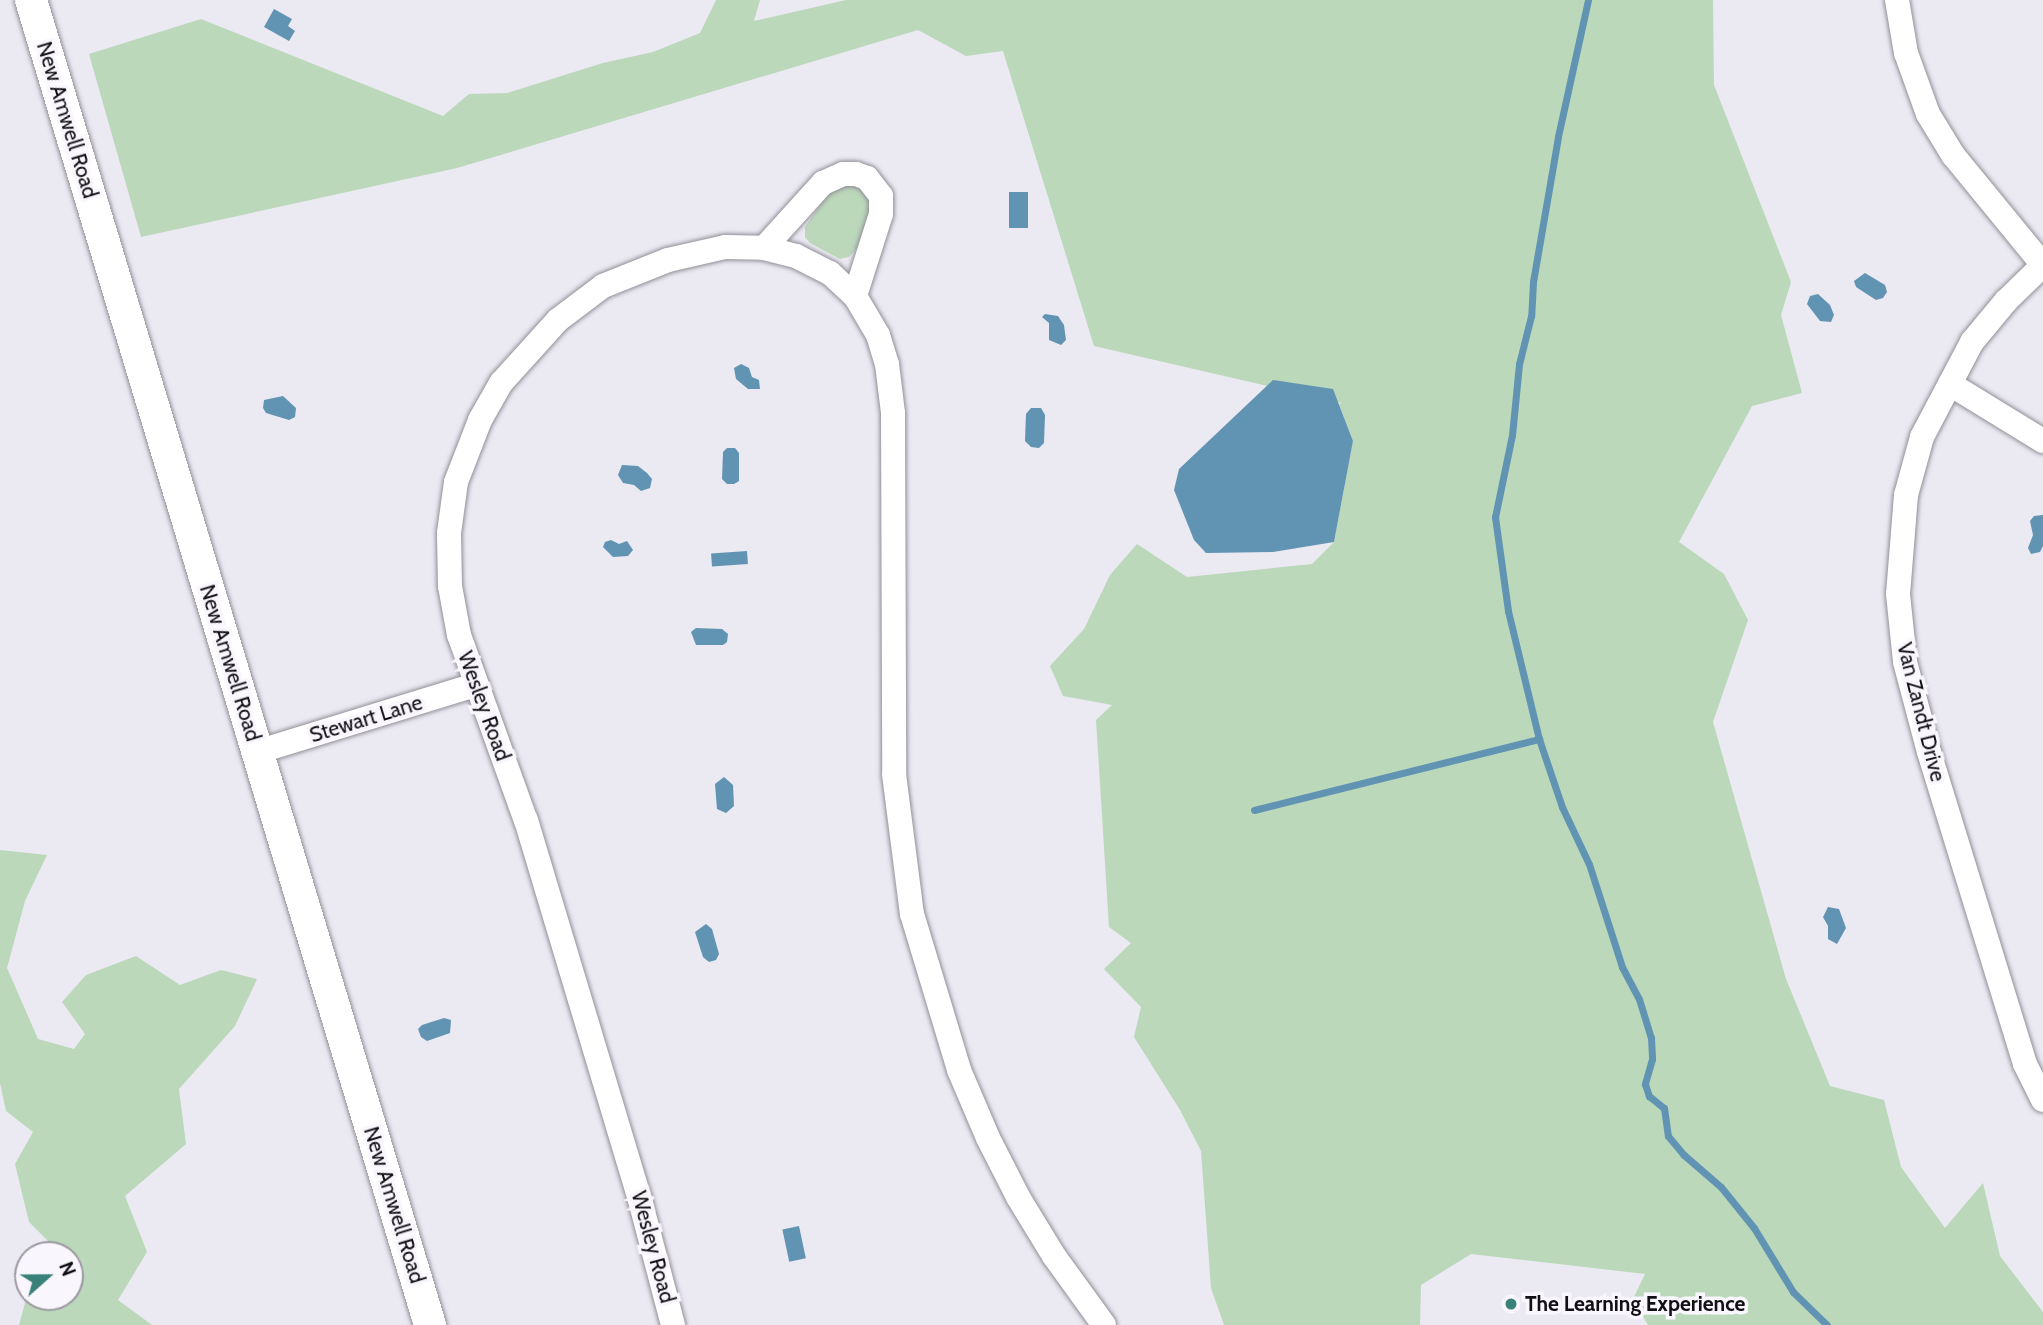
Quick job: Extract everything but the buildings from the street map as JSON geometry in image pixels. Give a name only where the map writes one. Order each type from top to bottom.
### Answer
[{"type":"street","name":"New Amwell Road","points":[[31,0],[430,1325]]},
{"type":"street","points":[[1897,0],[1906,53],[1928,114],[1953,155],[2043,265]]},
{"type":"street","points":[[764,248],[824,183],[843,174],[856,174],[867,178],[881,196],[881,214],[855,296]]},
{"type":"street","name":"Wesley Road","points":[[673,1325],[640,1200],[530,834],[459,635],[450,586],[449,533],[456,482],[481,420],[501,383],[558,320],[603,286],[668,260],[725,247],[764,248],[796,256],[830,273],[855,296],[878,335],[887,364],[893,413],[894,774],[901,846],[912,914],[959,1070],[988,1138],[1017,1197],[1054,1256],[1104,1325]]},
{"type":"street","name":"Van Zandt Drive","points":[[2043,265],[1972,342],[1922,437],[1906,495],[1898,594],[1905,662],[1993,964],[2025,1064],[2043,1100]]},
{"type":"street","points":[[1950,384],[2043,441]]},
{"type":"street","name":"Stewart Lane","points":[[257,752],[475,685]]},
{"type":"green space","points":[[716,0],[760,0],[754,21],[846,0],[1713,0],[1714,85],[1791,282],[1781,315],[1802,393],[1752,406],[1679,542],[1724,574],[1748,620],[1713,722],[1786,979],[1830,1086],[1884,1100],[1901,1167],[1945,1228],[1983,1183],[2000,1256],[2043,1312],[2043,1325],[1648,1325],[1633,1299],[1645,1274],[1471,1254],[1421,1285],[1420,1325],[1224,1325],[1211,1288],[1201,1151],[1180,1110],[1134,1037],[1141,1007],[1104,969],[1131,943],[1109,927],[1096,720],[1112,705],[1063,696],[1050,666],[1084,629],[1110,575],[1137,544],[1187,577],[1312,564],[1334,542],[1353,441],[1339,404],[1342,403],[1094,346],[1003,51],[966,56],[918,30],[457,168],[141,237],[89,54],[201,19],[443,116],[469,94],[507,93],[603,63],[653,52],[700,33]]},
{"type":"green space","points":[[846,183],[859,187],[872,204],[857,248],[849,257],[840,259],[810,243],[805,237],[805,227],[827,195]]},
{"type":"green space","points":[[0,850],[47,855],[25,901],[7,968],[38,1039],[74,1049],[85,1034],[62,1002],[86,975],[136,956],[180,985],[221,970],[257,979],[235,1026],[179,1089],[186,1144],[125,1196],[147,1252],[118,1300],[152,1325],[19,1325],[23,1311],[84,1311],[84,1241],[48,1241],[29,1222],[15,1164],[33,1132],[6,1111],[0,1083]]},
{"type":"water","points":[[274,9],[292,19],[288,26],[295,31],[289,41],[264,27]]},
{"type":"water","points":[[1009,192],[1028,192],[1028,228],[1009,228]]},
{"type":"water","points":[[1865,273],[1885,285],[1887,292],[1883,298],[1876,300],[1856,287],[1854,281]]},
{"type":"water","points":[[1818,294],[1830,305],[1834,315],[1831,322],[1820,321],[1807,304],[1810,296]]},
{"type":"water","points":[[1045,314],[1058,316],[1064,325],[1066,340],[1061,345],[1049,340],[1049,323],[1042,317]]},
{"type":"water","points":[[741,364],[749,368],[752,377],[759,380],[760,389],[748,389],[736,379],[734,368]]},
{"type":"water","points":[[1273,380],[1333,389],[1353,441],[1334,542],[1273,552],[1206,553],[1194,540],[1174,490],[1179,469]]},
{"type":"water","points":[[283,396],[296,408],[295,417],[289,420],[266,413],[263,408],[264,400]]},
{"type":"water","points":[[1031,408],[1041,408],[1045,415],[1044,443],[1039,448],[1031,447],[1025,441],[1026,414]]},
{"type":"water","points":[[727,448],[735,448],[739,453],[739,481],[734,484],[727,484],[722,479],[723,452]]},
{"type":"water","points":[[622,465],[638,466],[647,473],[652,479],[650,488],[641,491],[634,485],[623,483],[618,475]]},
{"type":"water","points":[[2043,515],[2043,546],[2040,552],[2031,554],[2028,548],[2033,535],[2030,521],[2034,516]]},
{"type":"water","points":[[611,540],[619,544],[627,541],[633,550],[628,556],[613,557],[603,547],[605,542]]},
{"type":"water","points":[[747,551],[748,564],[712,566],[711,554]]},
{"type":"water","points":[[696,628],[722,629],[728,634],[727,642],[723,645],[696,645],[691,632]]},
{"type":"water","points":[[724,777],[733,785],[734,806],[726,813],[717,809],[715,784]]},
{"type":"water","points":[[1828,907],[1839,909],[1846,928],[1837,944],[1828,939],[1828,926],[1823,917]]},
{"type":"water","points":[[706,924],[712,929],[719,954],[716,960],[709,962],[703,957],[695,932]]},
{"type":"water","points":[[444,1018],[451,1020],[450,1033],[427,1041],[421,1037],[418,1029],[422,1025]]},
{"type":"water","points":[[799,1226],[806,1258],[789,1262],[782,1230]]},
{"type":"waterway","points":[[1588,0],[1558,137],[1533,282],[1531,316],[1519,364],[1512,435],[1495,517],[1508,611],[1539,739],[1562,807],[1589,864],[1622,967],[1639,999],[1651,1038],[1652,1059],[1645,1084],[1649,1096],[1664,1108],[1668,1136],[1684,1155],[1721,1187],[1754,1228],[1793,1292],[1827,1325]]},
{"type":"waterway","points":[[1254,810],[1539,739]]},
{"type":"place","name":"The Learning Experience","points":[[1511,1304]]}]
